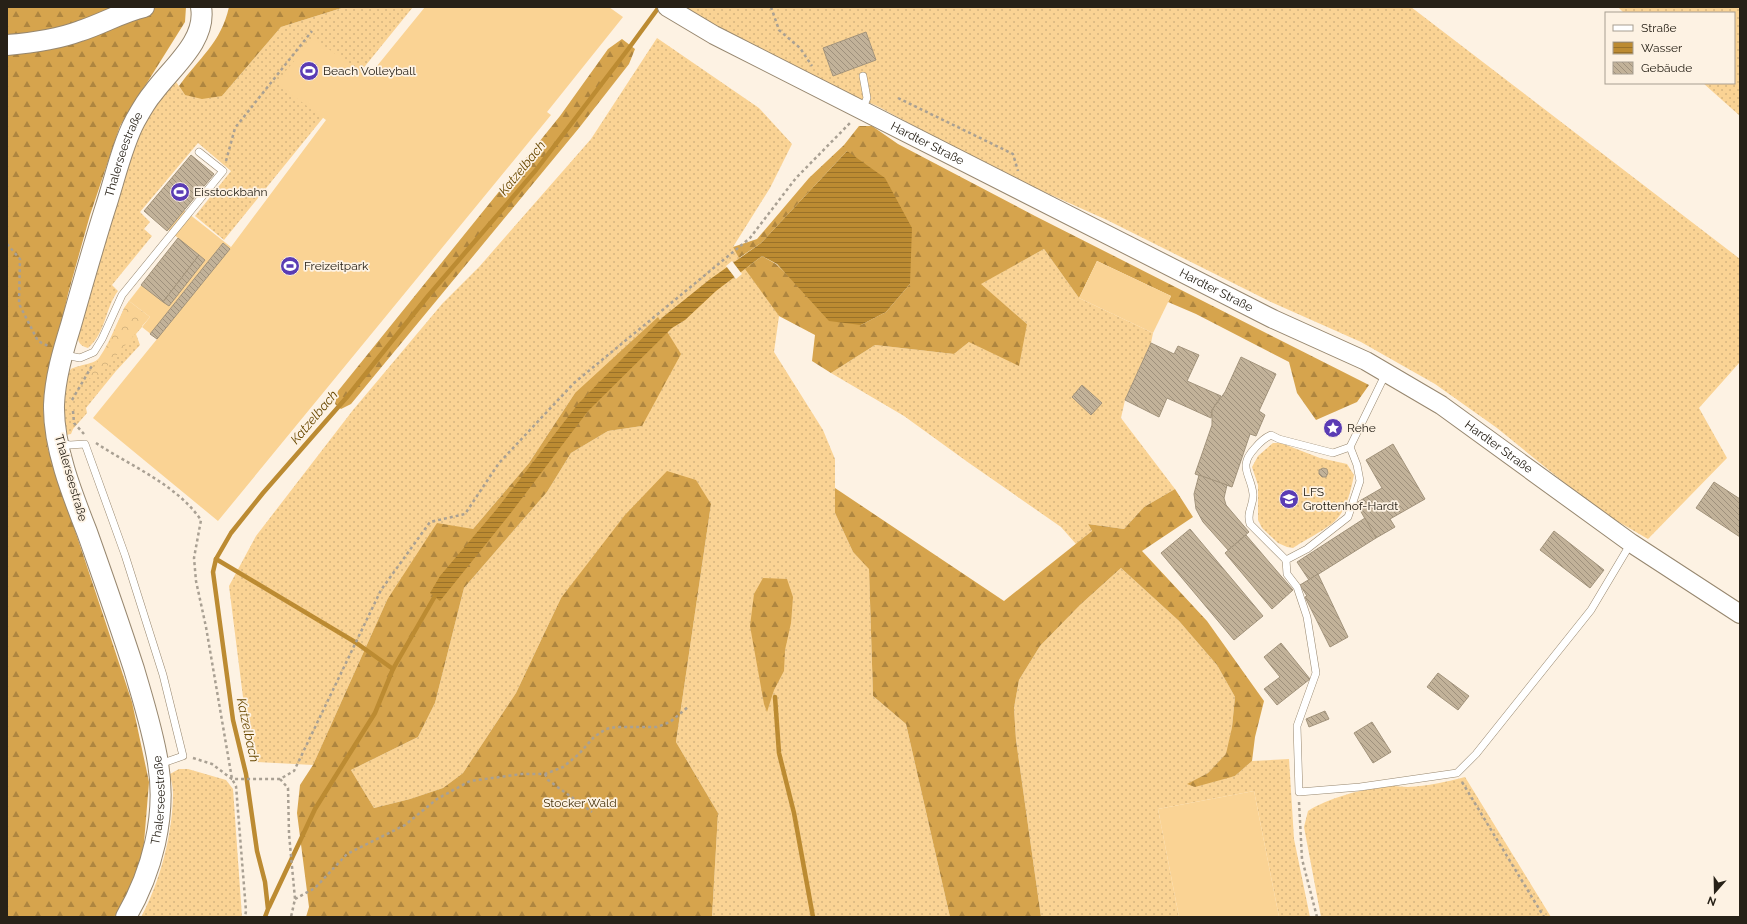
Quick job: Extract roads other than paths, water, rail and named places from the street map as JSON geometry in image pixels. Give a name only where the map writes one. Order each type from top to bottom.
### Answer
[{"type":"main road","points":[[7,45],[47,41],[80,31],[133,9],[144,7]]},
{"type":"main road","name":"Thalerseestraße","points":[[126,917],[137,899],[149,867],[156,839],[160,802],[158,765],[148,717],[116,610],[76,504],[58,443],[54,406],[62,354],[86,269],[134,124],[152,94],[190,47],[199,31],[203,16],[201,7]]},
{"type":"street","name":"Hardter Straße","points":[[671,9],[714,35],[1273,319],[1366,361],[1441,405],[1631,543],[1740,614]]},
{"type":"lane","points":[[862,110],[867,98],[863,76]]},
{"type":"lane","points":[[62,354],[80,358],[94,352],[102,339],[122,295],[222,171],[199,152]]},
{"type":"lane","points":[[1386,373],[1350,446],[1333,453],[1279,439],[1271,435],[1264,438],[1247,456],[1245,467],[1253,494],[1252,504],[1247,516],[1250,524],[1286,560],[1287,574],[1297,586],[1307,617],[1316,672],[1297,726],[1299,792],[1360,787],[1457,773],[1476,754],[1591,610],[1631,543]]},
{"type":"lane","points":[[58,443],[70,445],[85,444],[125,555],[163,675],[183,756],[158,765]]},
{"type":"lane","points":[[1286,560],[1307,548],[1348,517],[1360,481],[1350,446]]},
{"type":"water","points":[[847,151],[885,178],[912,228],[910,284],[886,312],[861,325],[829,321],[777,264],[762,256],[716,291],[685,320],[672,328],[588,411],[510,514],[440,601],[430,593],[440,576],[496,510],[578,404],[663,317],[709,280],[761,243]]},
{"type":"waterway","name":"Katzelbach","points":[[265,917],[268,909],[265,882],[257,851],[246,774],[233,720],[213,572],[216,559],[231,533],[263,493],[347,397],[428,296],[536,170],[659,7]]},
{"type":"waterway","points":[[216,559],[355,642],[393,669]]},
{"type":"waterway","points":[[269,907],[315,809],[375,713],[393,669],[435,596]]},
{"type":"waterway","points":[[775,697],[779,753],[794,813],[813,917]]},
{"type":"place","name":"Beach Volleyball","points":[[309,71]]},
{"type":"place","name":"Eisstockbahn","points":[[180,192]]},
{"type":"place","name":"Freizeitpark","points":[[290,266]]},
{"type":"place","name":"Rehe","points":[[1333,428]]},
{"type":"place","name":"LFS Grottenhof-Hardt","points":[[1289,499]]},
{"type":"park label","name":"Stocker Wald","points":[[580,803]]}]
